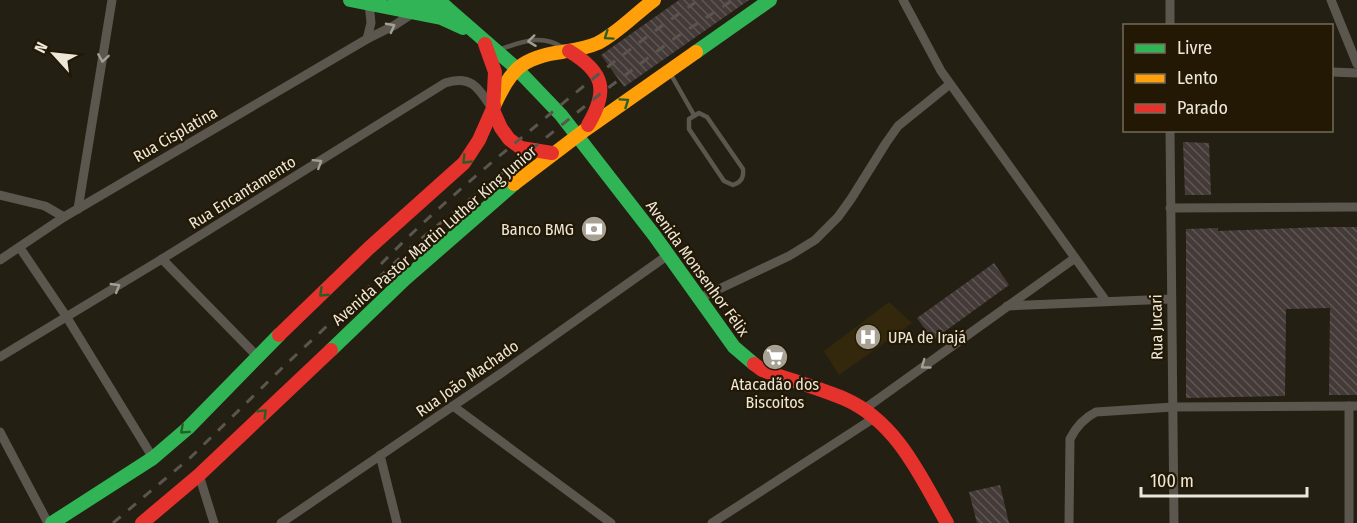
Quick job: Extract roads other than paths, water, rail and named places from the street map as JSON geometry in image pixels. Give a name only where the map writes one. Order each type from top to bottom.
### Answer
[{"type":"main road","points":[[350,0],[371,2],[441,18],[484,42],[495,72],[493,110],[501,128],[509,139],[521,148],[552,153]]},
{"type":"main road","points":[[395,0],[447,2]]},
{"type":"main road","points":[[516,68],[531,59],[592,46],[654,0]]},
{"type":"main road","name":"Avenida Pastor Martin Luther King Junior","points":[[142,523],[199,475],[405,279],[552,153],[770,0]]},
{"type":"main road","name":"Avenida Monsenhor Félix","points":[[447,2],[484,42],[516,68],[581,132],[734,347],[762,370],[830,393],[869,414],[898,441],[947,523]]},
{"type":"main road","points":[[569,51],[593,67],[602,87],[597,113],[581,132]]},
{"type":"main road","name":"Avenida Pastor Martin Luther King Junior","points":[[50,523],[153,458],[188,428],[257,356],[369,248],[464,163],[474,152],[502,90],[516,68]]},
{"type":"street","points":[[78,209],[112,0]]},
{"type":"street","points":[[903,0],[950,84],[1106,301]]},
{"type":"street","points":[[1170,0],[1170,24]]},
{"type":"street","points":[[1331,0],[1357,64]]},
{"type":"street","points":[[367,39],[371,23],[371,2]]},
{"type":"street","name":"Rua Cisplatina","points":[[0,260],[64,217],[413,13]]},
{"type":"street","points":[[1333,72],[1357,73]]},
{"type":"street","name":"Rua Encantamento","points":[[0,357],[162,260],[446,83],[458,79],[466,80],[481,92],[493,110]]},
{"type":"street","points":[[698,299],[789,256],[815,240],[838,217],[898,126],[950,84]]},
{"type":"street","name":"Rua Jucari","points":[[1170,132],[1174,523]]},
{"type":"street","points":[[0,195],[45,206],[64,217]]},
{"type":"street","points":[[1170,208],[1357,207]]},
{"type":"street","points":[[20,248],[66,316],[153,458]]},
{"type":"street","name":"Rua João Machado","points":[[281,523],[668,255]]},
{"type":"street","points":[[712,523],[869,414],[1007,306],[1075,258]]},
{"type":"street","points":[[162,260],[257,356]]},
{"type":"street","points":[[1007,306],[1171,298]]},
{"type":"street","points":[[453,406],[611,523]]},
{"type":"street","points":[[1069,523],[1068,450],[1070,438],[1074,430],[1096,412],[1173,406],[1353,406],[1348,523]]},
{"type":"street","points":[[0,432],[50,523]]},
{"type":"street","points":[[380,455],[397,523]]},
{"type":"street","points":[[199,475],[214,523]]},
{"type":"lane","points":[[484,42],[549,40],[569,51]]},
{"type":"lane","points":[[669,71],[694,115]]},
{"type":"lane","points":[[703,114],[707,117],[743,169],[739,183],[733,185],[724,181],[689,129],[689,119],[694,115],[703,114]]},
{"type":"railway","points":[[381,264],[477,175],[576,92],[657,29],[699,0]]},
{"type":"railway","points":[[113,523],[191,457],[417,242],[600,94],[672,40],[733,0]]},
{"type":"place","name":"Banco BMG","points":[[594,229]]},
{"type":"place","name":"UPA de Irajá","points":[[868,337]]},
{"type":"place","name":"Atacadão dos Biscoitos","points":[[775,357]]}]
